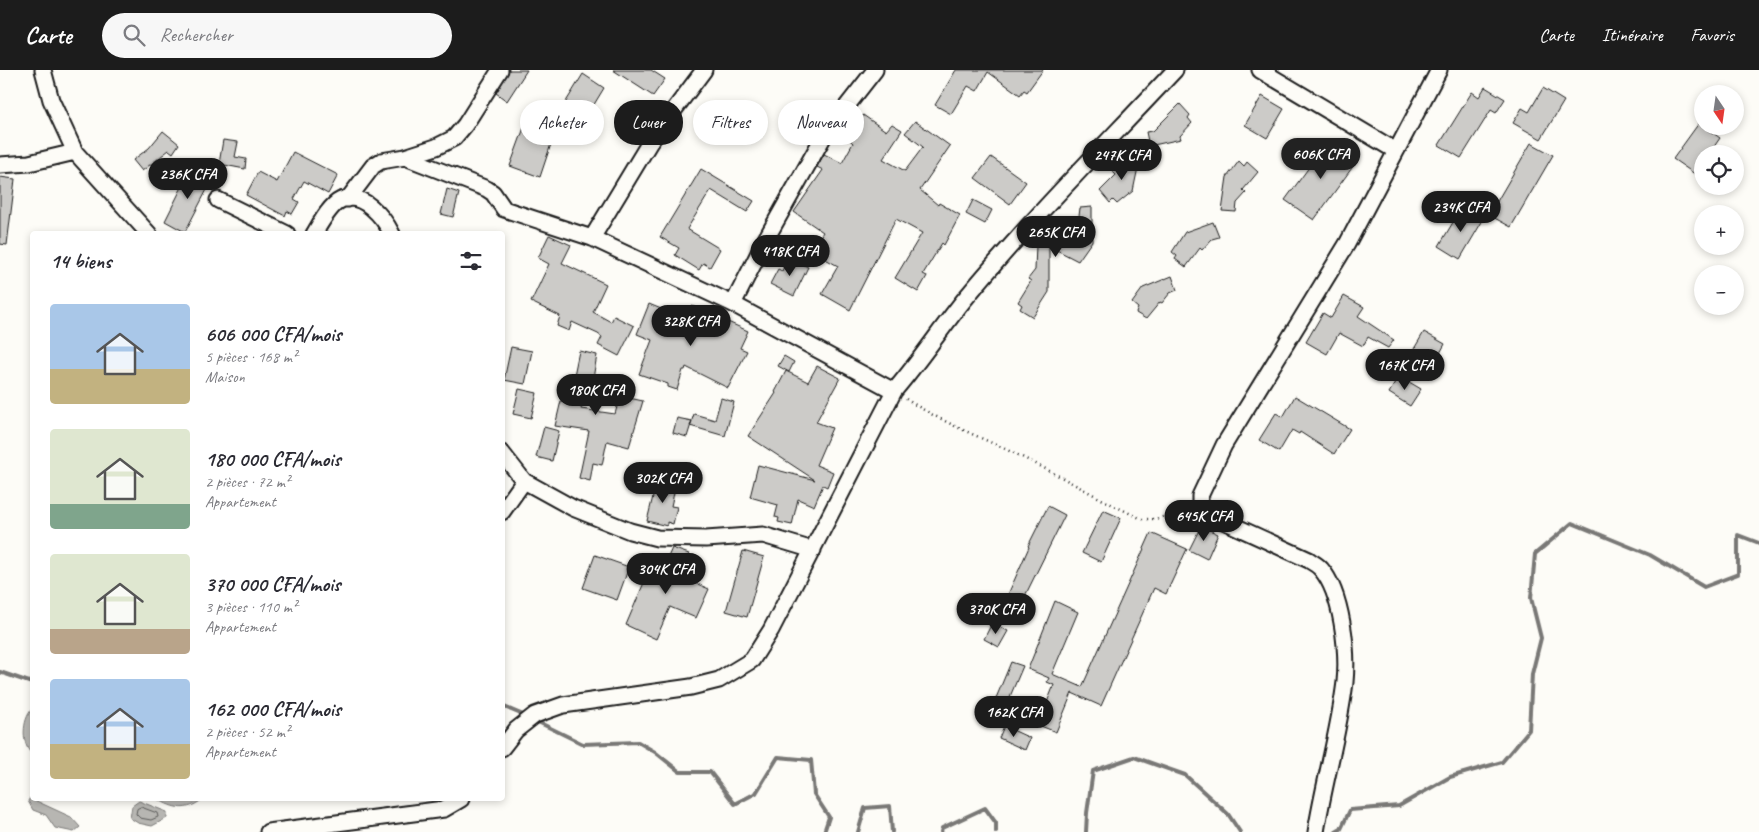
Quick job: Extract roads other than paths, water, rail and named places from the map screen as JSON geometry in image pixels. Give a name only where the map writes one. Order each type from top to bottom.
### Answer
[{"type":"street","points":[[43,70],[51,100],[75,152],[146,231]]},
{"type":"street","points":[[348,199],[373,166],[381,161],[405,157],[436,147],[454,138],[500,70]]},
{"type":"street","points":[[592,238],[650,142],[704,70]]},
{"type":"street","points":[[733,304],[766,239],[825,134],[875,70]]},
{"type":"street","points":[[505,744],[516,730],[535,715],[563,705],[691,687],[719,680],[752,660],[771,630],[894,391],[915,367],[964,301],[1050,204],[1175,70]]},
{"type":"street","points":[[1260,70],[1396,151]]},
{"type":"street","points":[[1316,832],[1345,682],[1345,652],[1339,609],[1330,581],[1320,567],[1309,560],[1206,513],[1200,507],[1202,491],[1224,445],[1347,244],[1439,70]]},
{"type":"street","points":[[0,165],[29,163],[75,152]]},
{"type":"street","points":[[405,157],[493,193],[504,209],[592,238],[733,304],[894,391]]},
{"type":"street","points":[[316,231],[340,200],[348,199],[362,201],[379,214],[390,231]]},
{"type":"street","points":[[218,200],[281,231]]},
{"type":"street","points":[[505,457],[524,482],[573,508],[630,532],[657,538],[706,539],[763,535],[813,550]]},
{"type":"street","points":[[505,508],[524,482]]},
{"type":"street","points":[[268,832],[444,809],[458,801]]},
{"type":"water","points":[[30,712],[30,752],[26,744],[24,732],[26,719]]},
{"type":"water","points":[[30,798],[30,801],[36,801],[71,817],[80,827],[74,832],[55,828],[46,815],[33,810],[28,801]]},
{"type":"water","points":[[139,801],[167,812],[167,818],[152,826],[138,823],[130,818],[132,806]]},
{"type":"water","points":[[161,801],[200,801],[191,806],[180,808]]},
{"type":"waterway","points":[[1336,832],[1341,829],[1350,810],[1399,806],[1450,777],[1502,762],[1529,730],[1532,674],[1541,638],[1531,598],[1535,554],[1572,523],[1650,555],[1704,587],[1738,574],[1738,535],[1759,543]]},
{"type":"waterway","points":[[0,672],[30,682]]},
{"type":"waterway","points":[[505,707],[528,717]]},
{"type":"waterway","points":[[534,720],[583,744],[638,742],[655,752],[680,772],[710,772],[735,804],[756,793],[778,757],[811,760],[814,794],[829,817],[824,832]]},
{"type":"waterway","points":[[1086,832],[1093,771],[1134,757],[1185,775],[1228,814],[1240,832]]},
{"type":"waterway","points":[[858,832],[865,808],[890,806],[892,832]]},
{"type":"waterway","points":[[941,832],[942,828],[985,808],[996,823],[996,832]]}]
